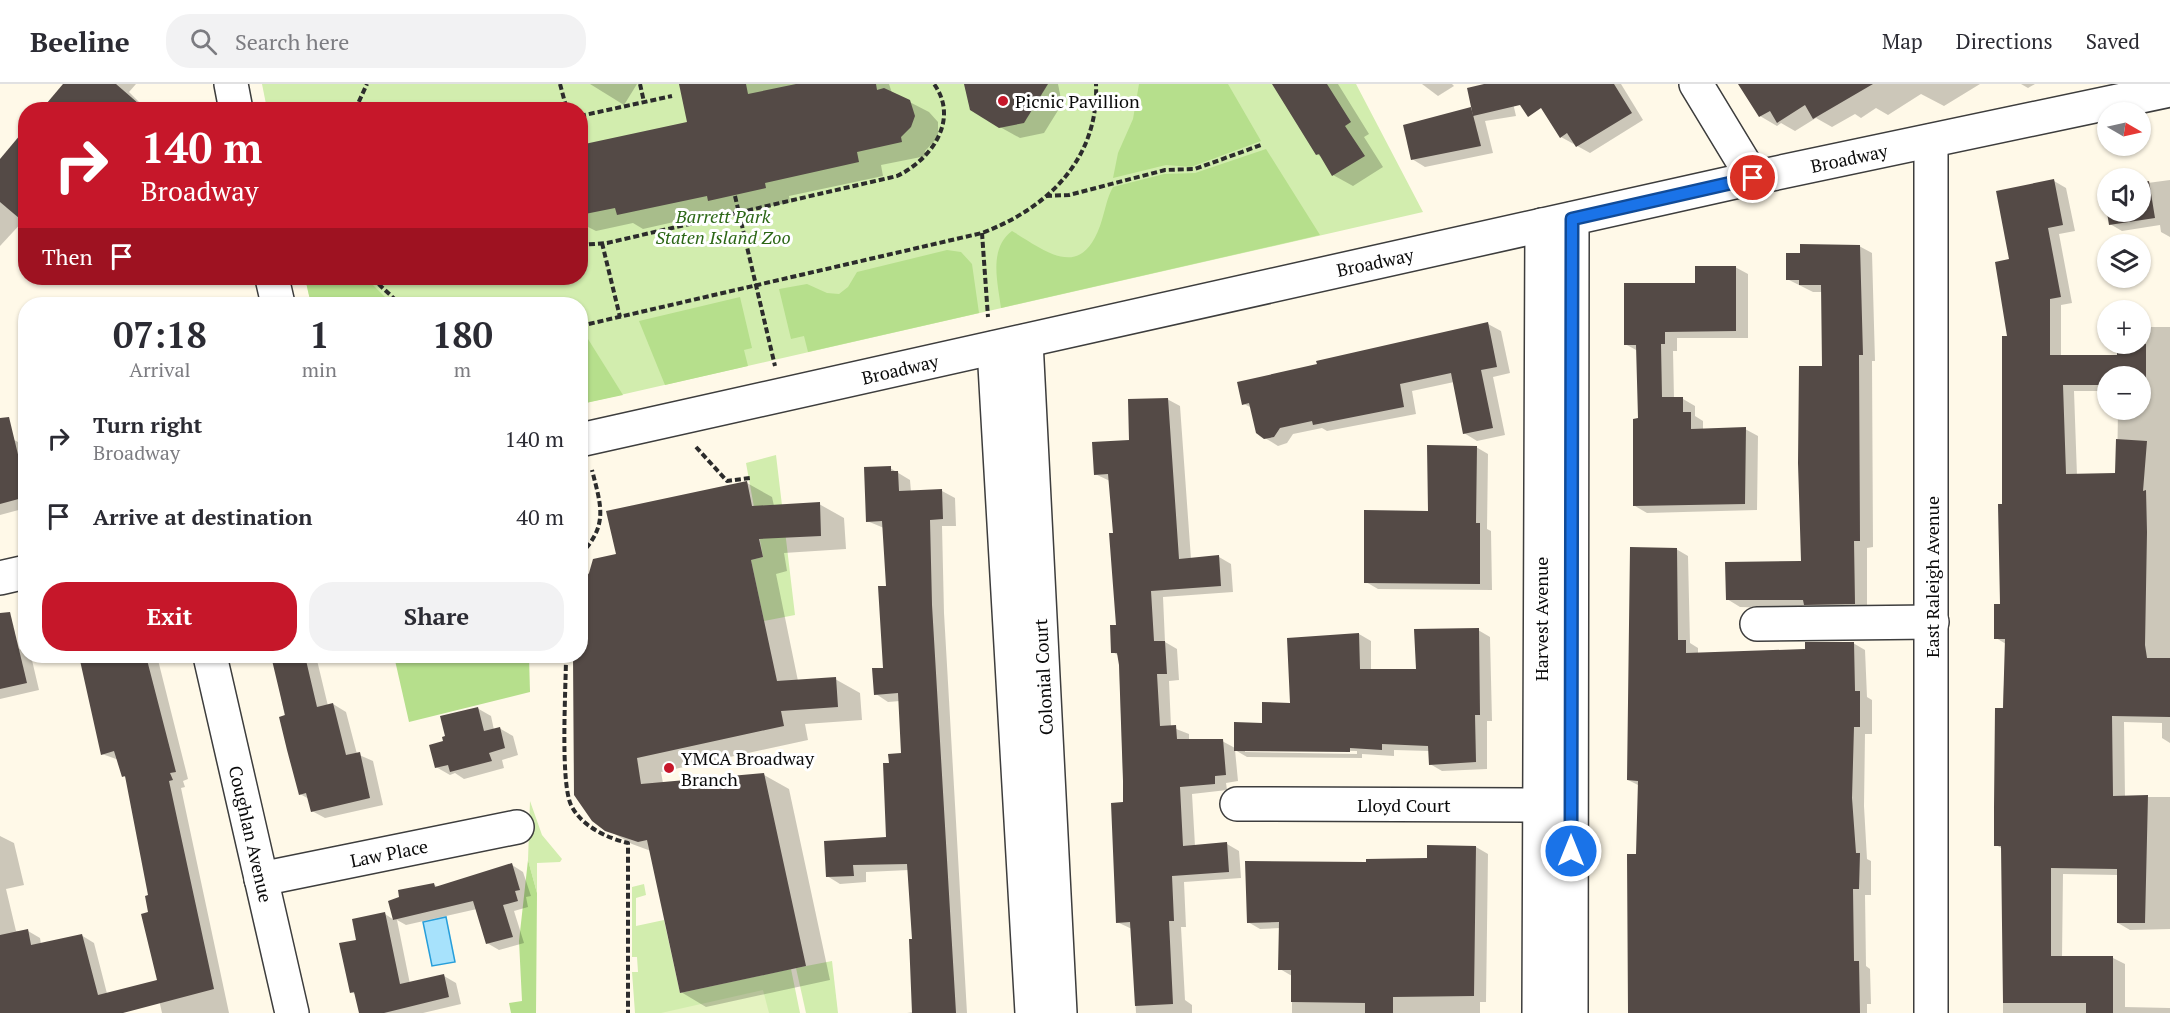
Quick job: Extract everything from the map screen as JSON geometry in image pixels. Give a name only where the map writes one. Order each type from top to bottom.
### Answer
[{"type":"street","points":[[231,84],[234,102]]},
{"type":"street","points":[[1696,84],[1753,178]]},
{"type":"street","name":"Broadway","points":[[588,453],[991,334],[1026,340],[1753,178],[2170,90]]},
{"type":"street","name":"East Raleigh Avenue","points":[[1930,1013],[1931,141]]},
{"type":"street","name":"Harvest Avenue","points":[[1557,222],[1556,805],[1571,1013]]},
{"type":"street","name":"Colonial Court","points":[[991,334],[1024,596]]},
{"type":"street","name":"Colonial Court","points":[[1026,340],[1024,596],[1036,818],[1060,1013]]},
{"type":"street","points":[[0,578],[18,574]]},
{"type":"street","points":[[1757,624],[1932,622]]},
{"type":"street","name":"Coughlan Avenue","points":[[212,663],[292,1013]]},
{"type":"street","name":"Lloyd Court","points":[[1237,804],[1556,805]]},
{"type":"street","name":"Harvest Avenue","points":[[1539,1013],[1556,805]]},
{"type":"street","name":"Colonial Court","points":[[1032,1013],[1036,818]]},
{"type":"street","name":"Law Place","points":[[261,879],[517,827]]},
{"type":"path","points":[[359,102],[367,84]]},
{"type":"path","points":[[560,84],[565,102]]},
{"type":"path","points":[[640,84],[644,102]]},
{"type":"path","points":[[588,244],[897,176],[910,169],[932,148],[944,122],[945,107],[934,84]]},
{"type":"path","points":[[588,324],[982,233],[1030,211],[1065,178],[1086,148],[1097,104],[1096,84]]},
{"type":"path","points":[[588,114],[672,96]]},
{"type":"path","points":[[1046,196],[1069,195],[1166,170],[1195,169],[1261,145]]},
{"type":"path","points":[[735,195],[775,369]]},
{"type":"path","points":[[982,233],[991,334]]},
{"type":"path","points":[[602,243],[620,317]]},
{"type":"path","points":[[380,285],[392,297]]},
{"type":"path","points":[[693,444],[727,481],[750,478]]},
{"type":"path","points":[[588,463],[601,519],[595,536],[588,545]]},
{"type":"path","points":[[566,663],[566,779],[571,805],[585,822],[596,830],[628,843],[628,1013]]},
{"type":"green space","name":"Barrett Park Staten Island Zoo","points":[[262,84],[1356,84],[1423,212],[588,402],[588,297],[309,297],[307,285],[588,285],[588,102],[266,102]]},
{"type":"green space","points":[[1139,84],[1228,84],[1261,141],[1191,167],[1166,165],[1113,178],[1118,153],[1133,119]]},
{"type":"green space","points":[[1266,149],[1320,235],[1001,308],[997,257],[1005,238],[1012,231],[1050,253],[1061,257],[1072,257],[1083,253],[1092,243],[1113,187],[1164,174],[1195,173]]},
{"type":"green space","points":[[947,250],[961,252],[972,264],[979,313],[808,352],[804,336],[791,339],[779,289],[807,284],[827,293],[839,294],[848,287],[857,272]]},
{"type":"green space","points":[[307,285],[373,285],[385,297],[309,297]]},
{"type":"green space","points":[[740,297],[752,348],[744,350],[748,366],[665,385],[639,321]]},
{"type":"green space","points":[[588,339],[623,395],[588,402]]},
{"type":"green space","points":[[776,455],[795,615],[764,621],[751,560],[763,557],[746,463]]},
{"type":"green space","points":[[396,663],[529,663],[530,692],[409,722]]},
{"type":"green space","points":[[530,801],[542,835],[562,859],[560,862],[537,863],[537,893],[528,860]]},
{"type":"green space","points":[[528,860],[537,893],[536,1013],[511,1013],[509,1003],[522,1001],[519,941]]},
{"type":"green space","points":[[644,884],[646,895],[636,898],[636,926],[664,920],[680,993],[791,969],[800,1013],[635,1013],[632,972],[638,972],[637,957],[632,957],[632,887]]},
{"type":"green space","points":[[832,961],[838,1013],[806,1013],[796,968]]},
{"type":"green space","points":[[763,990],[769,1013],[661,1013]]},
{"type":"water","points":[[446,917],[455,962],[432,966],[423,922]]},
{"type":"building","points":[[63,84],[116,84],[137,102],[48,102]]},
{"type":"building","points":[[679,84],[746,84],[748,94],[796,84],[876,84],[877,90],[884,88],[910,100],[915,116],[911,127],[901,137],[902,142],[857,152],[859,162],[765,183],[766,188],[708,201],[707,196],[617,215],[615,208],[588,213],[588,143],[687,122]]},
{"type":"building","name":"Picnic Pavillion","points":[[964,84],[1048,84],[1024,123],[999,128],[970,110]]},
{"type":"building","points":[[1272,84],[1327,84],[1351,122],[1345,126],[1365,156],[1332,176],[1319,154],[1316,155]]},
{"type":"building","points":[[1484,84],[1614,84],[1632,113],[1576,147],[1567,133],[1560,138],[1541,108],[1528,117],[1520,105],[1473,116],[1467,88]]},
{"type":"building","points":[[1738,84],[1873,84],[1813,119],[1805,105],[1777,123],[1770,111],[1759,117]]},
{"type":"building","points":[[1471,107],[1481,146],[1411,160],[1403,125]]},
{"type":"building","points":[[18,138],[18,217],[0,202],[0,159]]},
{"type":"building","points":[[2054,179],[2063,225],[2048,228],[2061,297],[2050,299],[2050,355],[2146,354],[2146,366],[2097,366],[2097,385],[2063,385],[2066,474],[2115,473],[2116,439],[2147,441],[2143,491],[2146,490],[2147,532],[2145,645],[2147,658],[2170,658],[2170,717],[2112,716],[2113,796],[2148,795],[2145,923],[2117,923],[2117,869],[2051,868],[2051,956],[2113,956],[2113,1013],[2086,1013],[2086,1003],[2003,1003],[2001,846],[1994,846],[1994,808],[1995,708],[2003,708],[2005,639],[1994,639],[1994,604],[2000,604],[1998,504],[2002,504],[2002,336],[2007,336],[1995,262],[2009,259],[1996,191]]},
{"type":"building","points":[[2151,193],[2155,218],[2151,219]]},
{"type":"building","points":[[2109,222],[2129,222],[2109,225]]},
{"type":"building","points":[[1800,244],[1860,245],[1863,355],[1859,355],[1860,541],[1854,541],[1855,604],[1804,605],[1803,600],[1726,600],[1725,562],[1801,561],[1798,463],[1799,366],[1822,366],[1821,285],[1799,285],[1799,280],[1786,280],[1786,253],[1800,253]]},
{"type":"building","points":[[1695,266],[1736,266],[1736,331],[1665,332],[1665,344],[1661,344],[1662,397],[1683,397],[1683,412],[1691,412],[1691,429],[1746,427],[1745,504],[1633,506],[1633,419],[1638,418],[1636,345],[1624,345],[1624,283],[1695,283]]},
{"type":"building","points":[[1488,322],[1497,367],[1481,370],[1493,428],[1463,434],[1451,373],[1400,384],[1404,407],[1313,425],[1312,421],[1280,428],[1274,437],[1264,439],[1256,433],[1249,403],[1242,405],[1237,382],[1317,364],[1316,361]]},
{"type":"building","points":[[1168,398],[1179,559],[1219,555],[1221,586],[1151,591],[1154,641],[1165,641],[1167,674],[1157,674],[1160,726],[1176,725],[1177,739],[1223,739],[1226,775],[1215,776],[1215,784],[1180,787],[1183,846],[1227,842],[1229,872],[1172,876],[1174,921],[1169,921],[1173,1004],[1135,1006],[1130,922],[1116,923],[1111,803],[1123,802],[1123,781],[1119,665],[1117,653],[1111,653],[1110,625],[1116,625],[1109,533],[1113,533],[1108,474],[1094,475],[1092,442],[1129,440],[1128,399]]},
{"type":"building","points":[[9,417],[18,454],[18,499],[0,504],[0,418]]},
{"type":"building","points":[[1427,445],[1477,446],[1476,523],[1480,523],[1480,584],[1364,583],[1364,510],[1428,511]]},
{"type":"building","points":[[891,466],[891,471],[898,471],[899,491],[942,489],[943,519],[930,520],[932,605],[956,1013],[912,1013],[909,939],[912,939],[907,864],[853,865],[854,876],[826,877],[824,841],[886,837],[883,763],[889,763],[888,754],[901,753],[898,693],[874,695],[872,668],[883,668],[878,586],[886,586],[882,521],[866,522],[864,467]]},
{"type":"building","name":"YMCA Broadway Branch","points":[[747,481],[752,506],[820,502],[821,536],[759,539],[763,557],[751,560],[777,681],[836,677],[838,707],[781,711],[784,726],[637,758],[641,784],[764,773],[806,966],[680,993],[647,840],[638,842],[605,831],[592,821],[574,795],[573,663],[588,663],[588,574],[593,559],[616,554],[606,511]]},
{"type":"building","points":[[1630,547],[1677,548],[1678,640],[1686,640],[1686,653],[1805,649],[1805,642],[1854,642],[1855,691],[1860,691],[1860,727],[1854,727],[1852,798],[1856,853],[1860,853],[1859,889],[1853,889],[1854,961],[1859,961],[1860,1013],[1628,1013],[1627,854],[1636,854],[1638,781],[1627,780]]},
{"type":"building","points":[[10,612],[18,645],[18,663],[22,663],[27,683],[0,689],[0,613]]},
{"type":"building","points":[[1479,628],[1480,715],[1475,715],[1476,762],[1429,765],[1428,746],[1382,744],[1382,750],[1350,748],[1350,752],[1234,751],[1234,722],[1262,723],[1262,702],[1290,703],[1287,638],[1359,633],[1360,669],[1416,669],[1414,629]]},
{"type":"building","points":[[81,663],[148,663],[176,772],[170,773],[173,780],[169,781],[214,989],[123,1013],[0,1013],[0,935],[28,929],[31,945],[82,934],[98,995],[157,980],[141,914],[148,912],[145,896],[148,895],[125,776],[122,777],[114,751],[101,755]]},
{"type":"building","points":[[273,663],[307,663],[317,707],[333,703],[346,755],[360,752],[370,798],[311,812],[306,793],[299,795],[279,717],[285,715]]},
{"type":"building","points":[[478,707],[484,731],[500,727],[505,748],[489,753],[492,761],[450,772],[448,765],[435,768],[429,745],[443,741],[442,737],[445,736],[440,716]]},
{"type":"building","points":[[1427,845],[1476,846],[1474,996],[1393,997],[1393,1013],[1365,1013],[1365,1003],[1291,1002],[1291,970],[1278,970],[1279,922],[1247,923],[1245,861],[1366,862],[1366,859],[1427,858]]},
{"type":"building","points":[[512,863],[520,890],[515,891],[518,901],[503,905],[513,937],[486,944],[473,901],[393,920],[388,901],[399,897],[398,890],[434,883],[435,887]]},
{"type":"building","points":[[385,912],[400,984],[444,974],[449,997],[384,1013],[359,1013],[354,992],[350,993],[339,943],[356,940],[352,919]]},
{"type":"place","name":"Picnic Pavillion","points":[[1003,101]]},
{"type":"place","name":"YMCA Broadway Branch","points":[[669,768]]},
{"type":"route","points":[[1571,851],[1572,219],[1753,178]]}]
